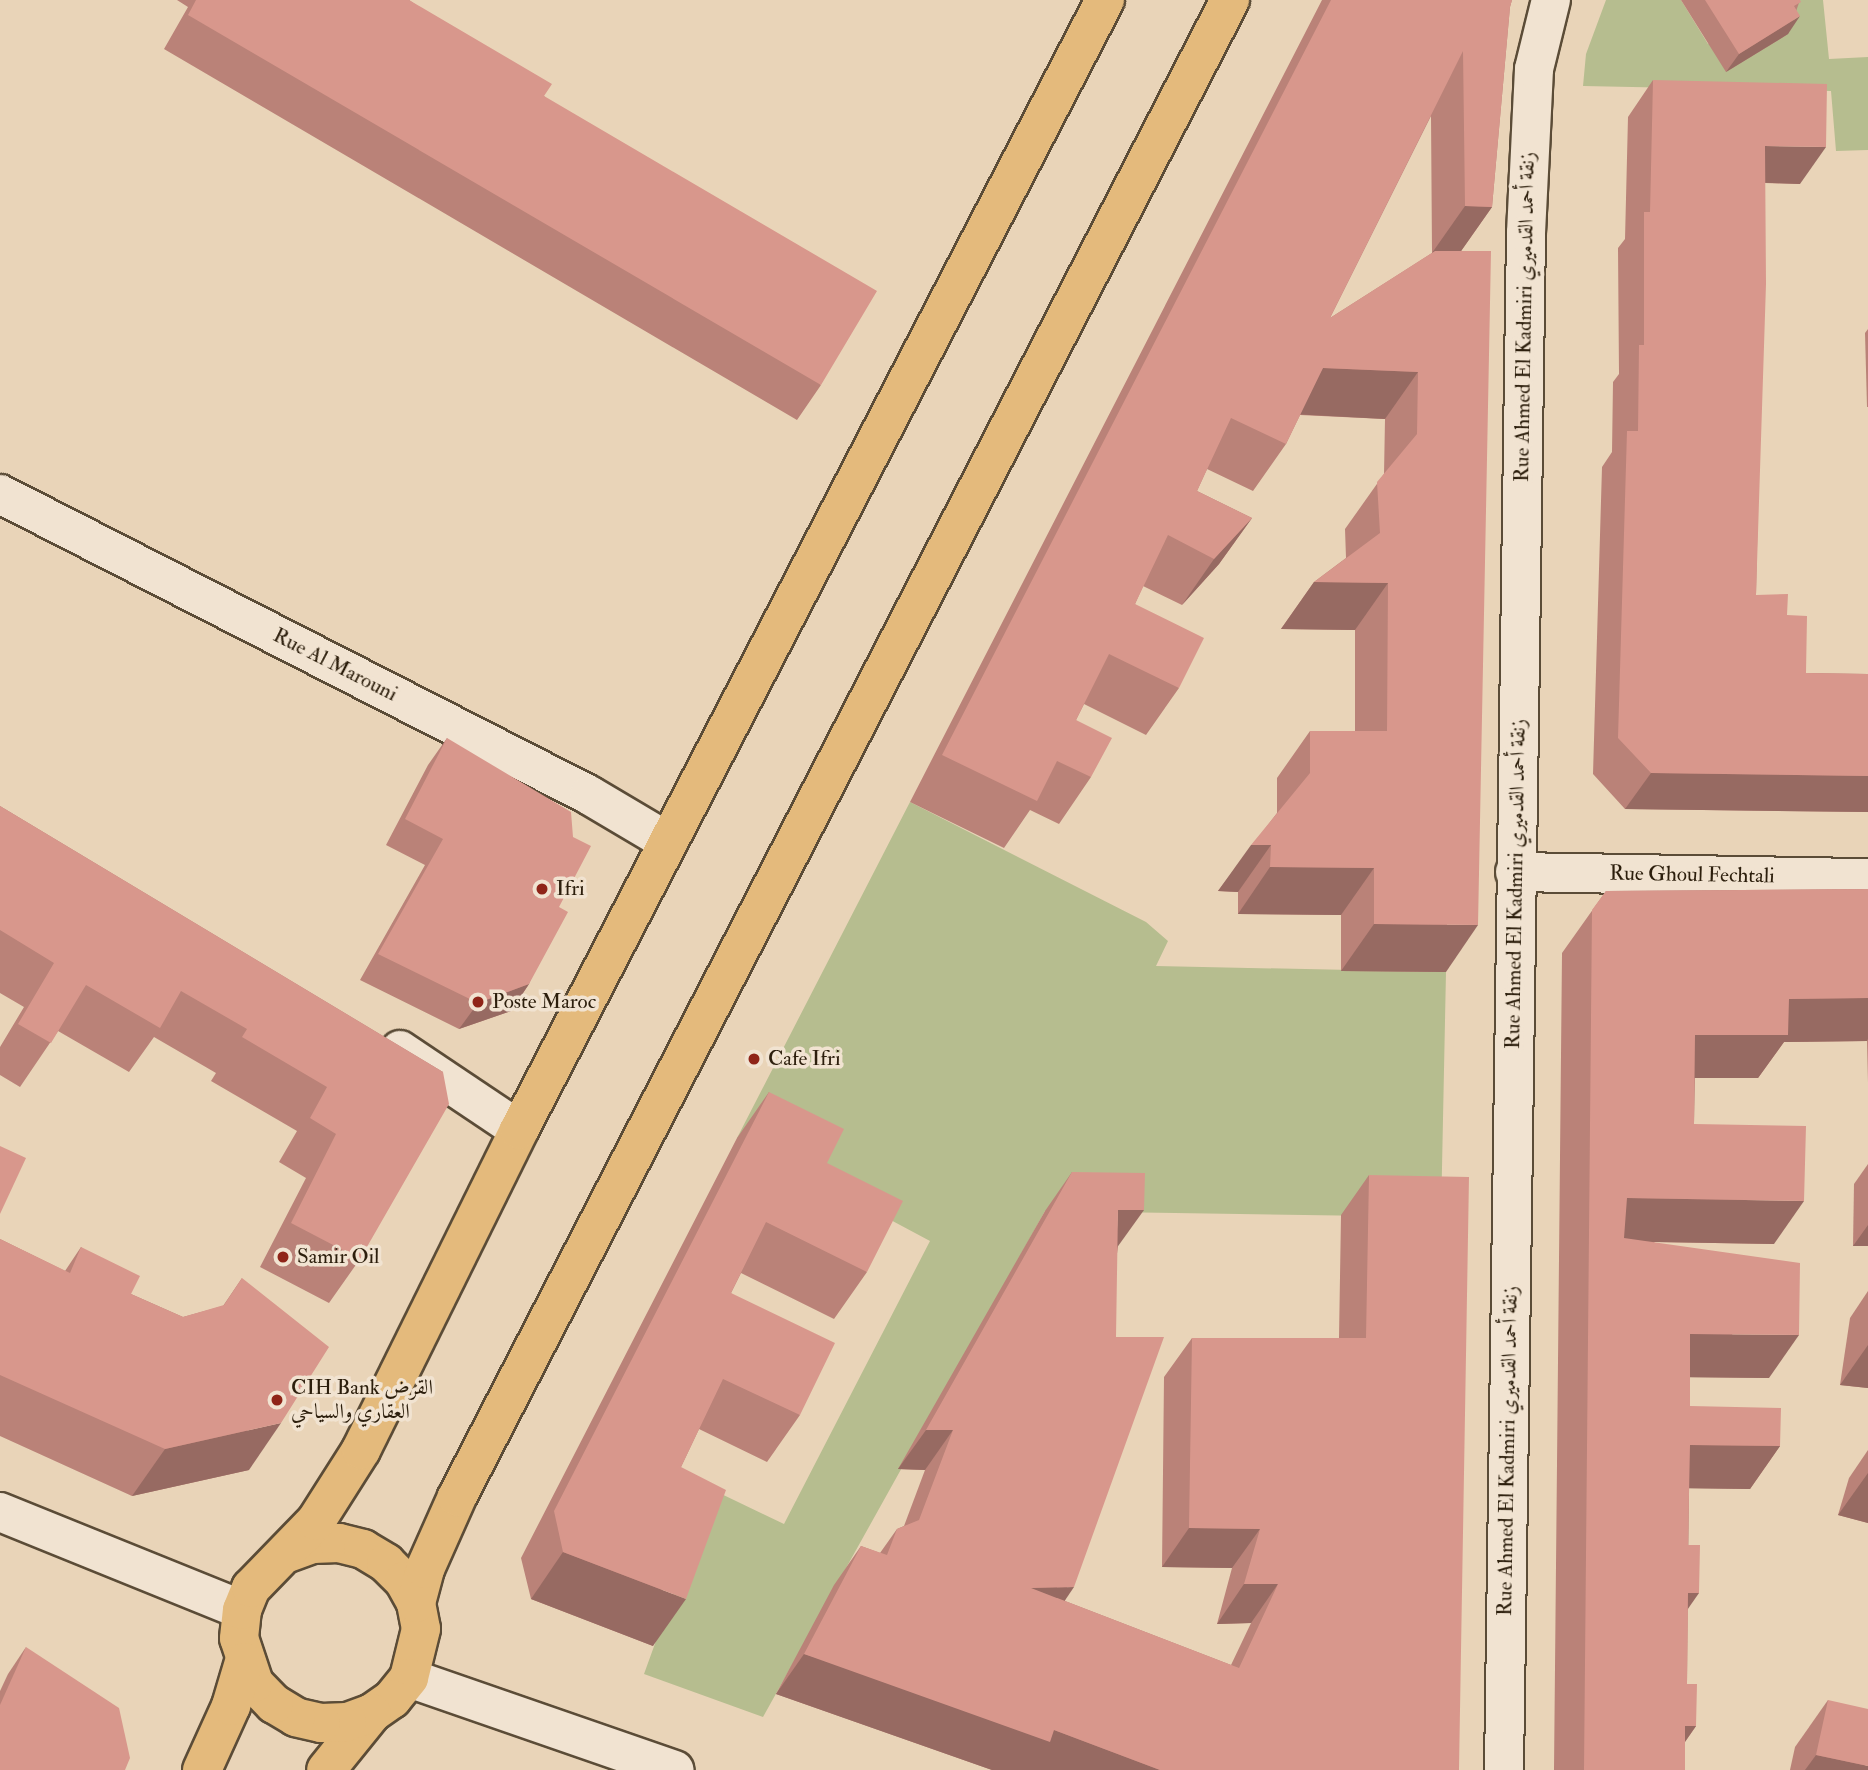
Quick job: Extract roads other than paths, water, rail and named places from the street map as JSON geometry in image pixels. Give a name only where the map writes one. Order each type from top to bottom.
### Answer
[{"type":"main road","points":[[372,1713],[334,1723],[296,1717],[274,1704],[254,1683],[244,1662],[239,1638],[242,1610],[251,1588],[288,1553],[338,1492],[361,1450],[519,1130],[1105,0]]},
{"type":"main road","points":[[416,1603],[425,1570],[457,1497],[1230,0]]},
{"type":"main road","points":[[288,1553],[313,1544],[338,1543],[363,1549],[386,1563],[416,1603],[421,1629],[409,1678],[392,1699],[372,1713],[326,1770]]},
{"type":"main road","points":[[202,1770],[231,1706],[244,1662]]},
{"type":"street","name":"Rue Ahmed El Kadmiri زنقة أحمد القدميري","points":[[1504,1770],[1529,127],[1534,69],[1551,0]]},
{"type":"street","name":"Rue Al Marouni","points":[[0,494],[589,795],[668,842]]},
{"type":"street","name":"Rue Ghoul Fechtali","points":[[1516,872],[1868,878]]},
{"type":"street","points":[[366,1030],[448,1078],[519,1130]]},
{"type":"street","points":[[0,1512],[242,1610]]},
{"type":"street","points":[[409,1678],[674,1770]]},
{"type":"place","name":"Ifri","points":[[542,889]]},
{"type":"place","name":"Poste Maroc","points":[[478,1002]]},
{"type":"place","name":"Cafe Ifri","points":[[754,1059]]},
{"type":"place","name":"Samir Oil","points":[[283,1257]]},
{"type":"place","name":"CIH Bank القرض العقاري والسياحي","points":[[277,1400]]}]
